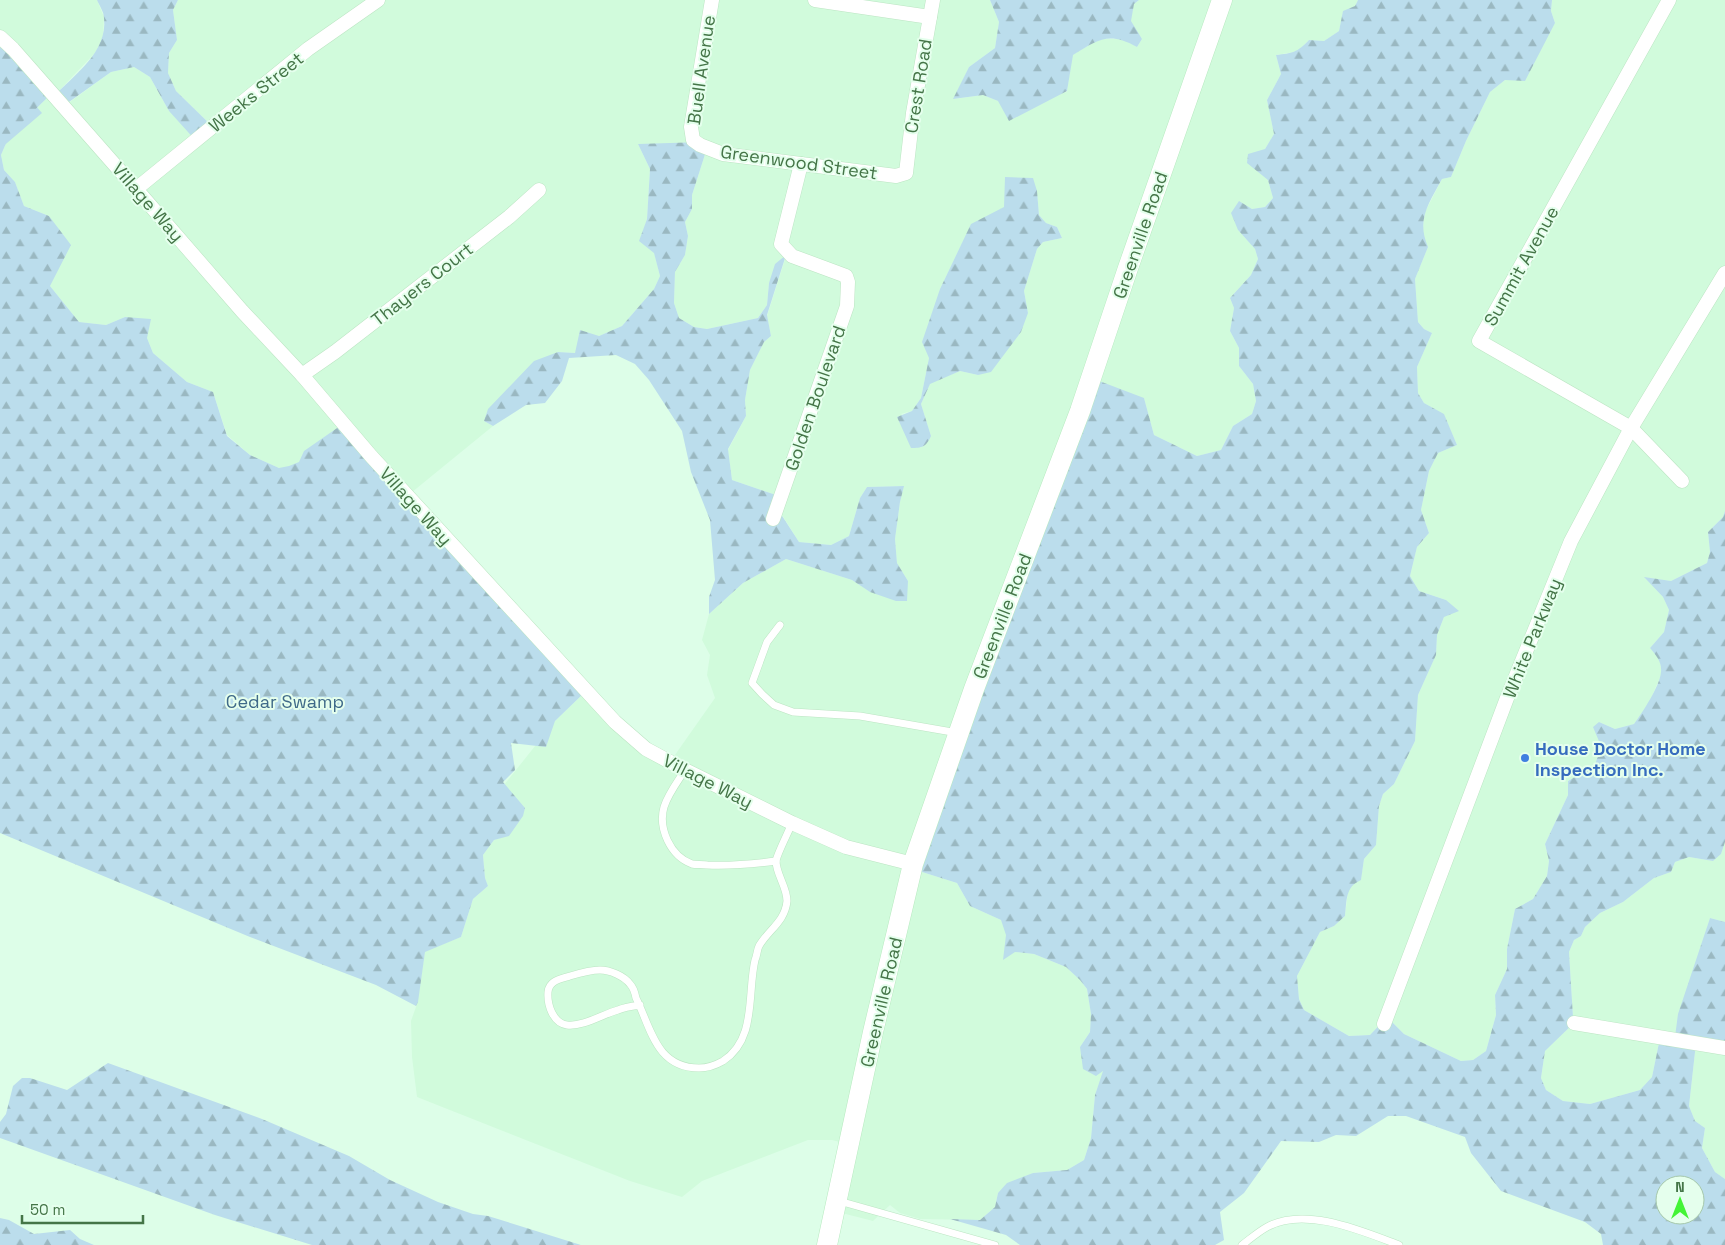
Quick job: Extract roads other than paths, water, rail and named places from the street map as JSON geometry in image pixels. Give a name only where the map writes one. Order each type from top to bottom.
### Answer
[{"type":"main road","name":"Greenville Road","points":[[827,1245],[871,1038],[913,864],[958,733],[1080,411],[1222,0]]},
{"type":"street","name":"Weeks Street","points":[[136,188],[308,49],[378,0]]},
{"type":"street","name":"Buell Avenue","points":[[693,140],[691,127],[712,0]]},
{"type":"street","points":[[815,0],[930,17]]},
{"type":"street","name":"Crest Road","points":[[906,173],[913,113],[933,0]]},
{"type":"street","name":"Summit Avenue","points":[[1669,0],[1479,341],[1631,428],[1682,480]]},
{"type":"street","name":"Village Way","points":[[0,37],[13,49],[136,188],[242,312],[302,375],[378,464],[614,722],[646,749],[792,823],[846,847],[913,864]]},
{"type":"street","name":"Greenwood Street","points":[[693,140],[700,145],[723,154],[896,176],[906,173]]},
{"type":"street","name":"Golden Boulevard","points":[[773,519],[847,306],[848,282],[846,276],[792,256],[781,244],[801,164]]},
{"type":"street","name":"Thayers Court","points":[[302,375],[335,352],[509,217],[539,190]]},
{"type":"street","name":"White Parkway","points":[[1384,1024],[1507,698],[1567,550],[1631,428],[1725,273]]},
{"type":"street","points":[[1574,1023],[1725,1048]]},
{"type":"lane","points":[[780,625],[767,642],[752,683],[774,705],[793,712],[860,716],[958,733]]},
{"type":"lane","points":[[685,770],[664,807],[663,823],[666,838],[676,854],[692,864],[755,864],[776,861]]},
{"type":"lane","points":[[640,1005],[619,1009],[581,1023],[567,1025],[557,1020],[550,1010],[549,985],[554,981],[588,972],[601,970],[615,973],[630,983],[640,1005],[652,1039],[664,1056],[682,1066],[699,1068],[717,1065],[732,1055],[746,1032],[753,970],[759,946],[780,921],[784,913],[785,890],[776,861],[792,823]]},
{"type":"lane","points":[[836,1200],[995,1245]]},
{"type":"lane","points":[[1242,1245],[1268,1226],[1288,1220],[1315,1220],[1350,1226],[1399,1245]]},
{"type":"place","name":"House Doctor Home Inspection Inc.","points":[[1525,758]]},
{"type":"park label","name":"Cedar Swamp","points":[[285,701]]}]
